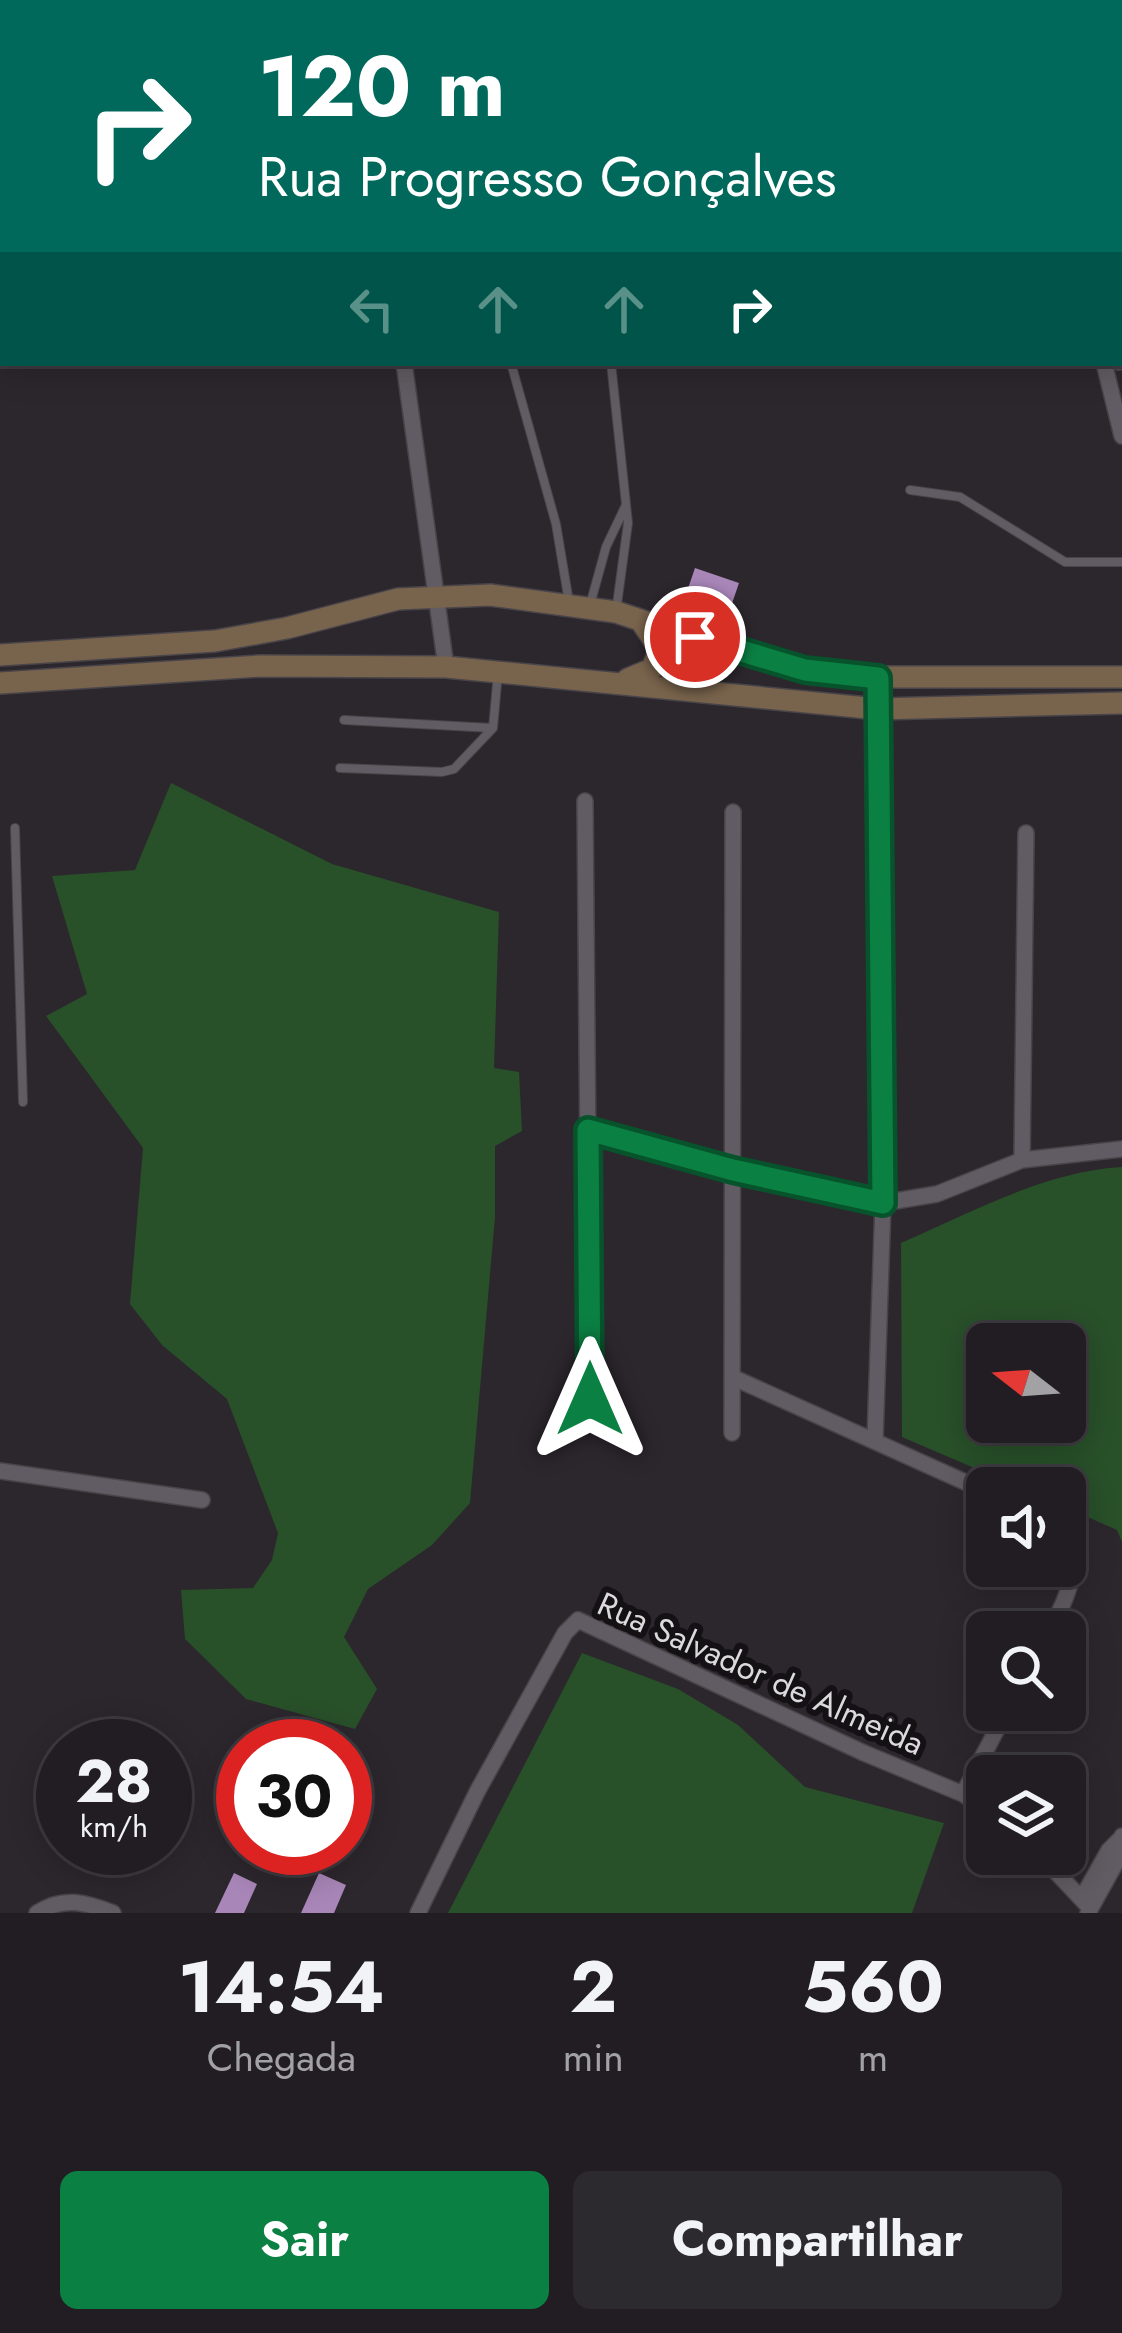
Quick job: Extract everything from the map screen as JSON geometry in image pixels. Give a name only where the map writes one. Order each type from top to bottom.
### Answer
[{"type":"main road","points":[[0,655],[215,641],[398,599],[490,595],[627,615],[805,670],[878,678],[1122,677]]},
{"type":"main road","points":[[622,682],[648,672],[661,650],[627,615]]},
{"type":"main road","points":[[0,683],[260,666],[446,667],[878,709],[1122,703]]},
{"type":"street","points":[[404,366],[446,667]]},
{"type":"street","points":[[1113,366],[1122,436]]},
{"type":"street","points":[[875,1440],[883,1203],[878,678]]},
{"type":"street","points":[[585,801],[590,1399]]},
{"type":"street","points":[[732,1433],[733,812]]},
{"type":"street","points":[[1022,1160],[1026,833]]},
{"type":"street","points":[[588,1130],[733,1170],[883,1203],[938,1194],[1022,1160],[1122,1149]]},
{"type":"street","points":[[732,1377],[966,1482]]},
{"type":"street","points":[[0,1472],[202,1499]]},
{"type":"street","name":"Rua Salvador de Almeida","points":[[418,1913],[488,1772],[565,1633],[578,1620],[966,1796]]},
{"type":"street","points":[[963,1794],[996,1731]]},
{"type":"street","points":[[1058,1875],[1086,1906],[1118,1857],[1122,1838]]},
{"type":"street","points":[[37,1913],[66,1901],[113,1913]]},
{"type":"lane","points":[[512,366],[580,605]]},
{"type":"lane","points":[[611,366],[628,523],[627,615]]},
{"type":"lane","points":[[910,490],[960,496],[1065,562],[1122,562]]},
{"type":"lane","points":[[580,605],[626,506]]},
{"type":"lane","points":[[340,768],[454,769],[493,728],[499,672]]},
{"type":"lane","points":[[344,720],[493,728]]},
{"type":"lane","points":[[15,828],[22,1102]]},
{"type":"green space","points":[[171,783],[332,864],[499,912],[494,1068],[519,1072],[522,1131],[495,1146],[495,1217],[470,1503],[432,1545],[368,1589],[344,1637],[377,1689],[360,1719],[319,1719],[246,1699],[185,1639],[181,1590],[253,1588],[272,1560],[278,1533],[227,1399],[162,1345],[130,1304],[143,1148],[46,1016],[87,994],[52,876],[135,870]]},
{"type":"green space","points":[[1122,1167],[1122,1542],[1117,1530],[1086,1516],[1086,1467],[972,1467],[902,1437],[901,1243],[1065,1176]]},
{"type":"green space","points":[[582,1653],[678,1689],[738,1725],[805,1787],[944,1823],[912,1913],[448,1913]]},
{"type":"building","points":[[695,568],[739,583],[726,621],[682,606]]},
{"type":"building","points":[[233,1875],[257,1884],[244,1913],[215,1913]]},
{"type":"building","points":[[318,1875],[346,1885],[334,1913],[301,1913]]},
{"type":"route","points":[[590,1399],[588,1130],[733,1170],[883,1203],[878,678],[805,670],[695,637]]}]
